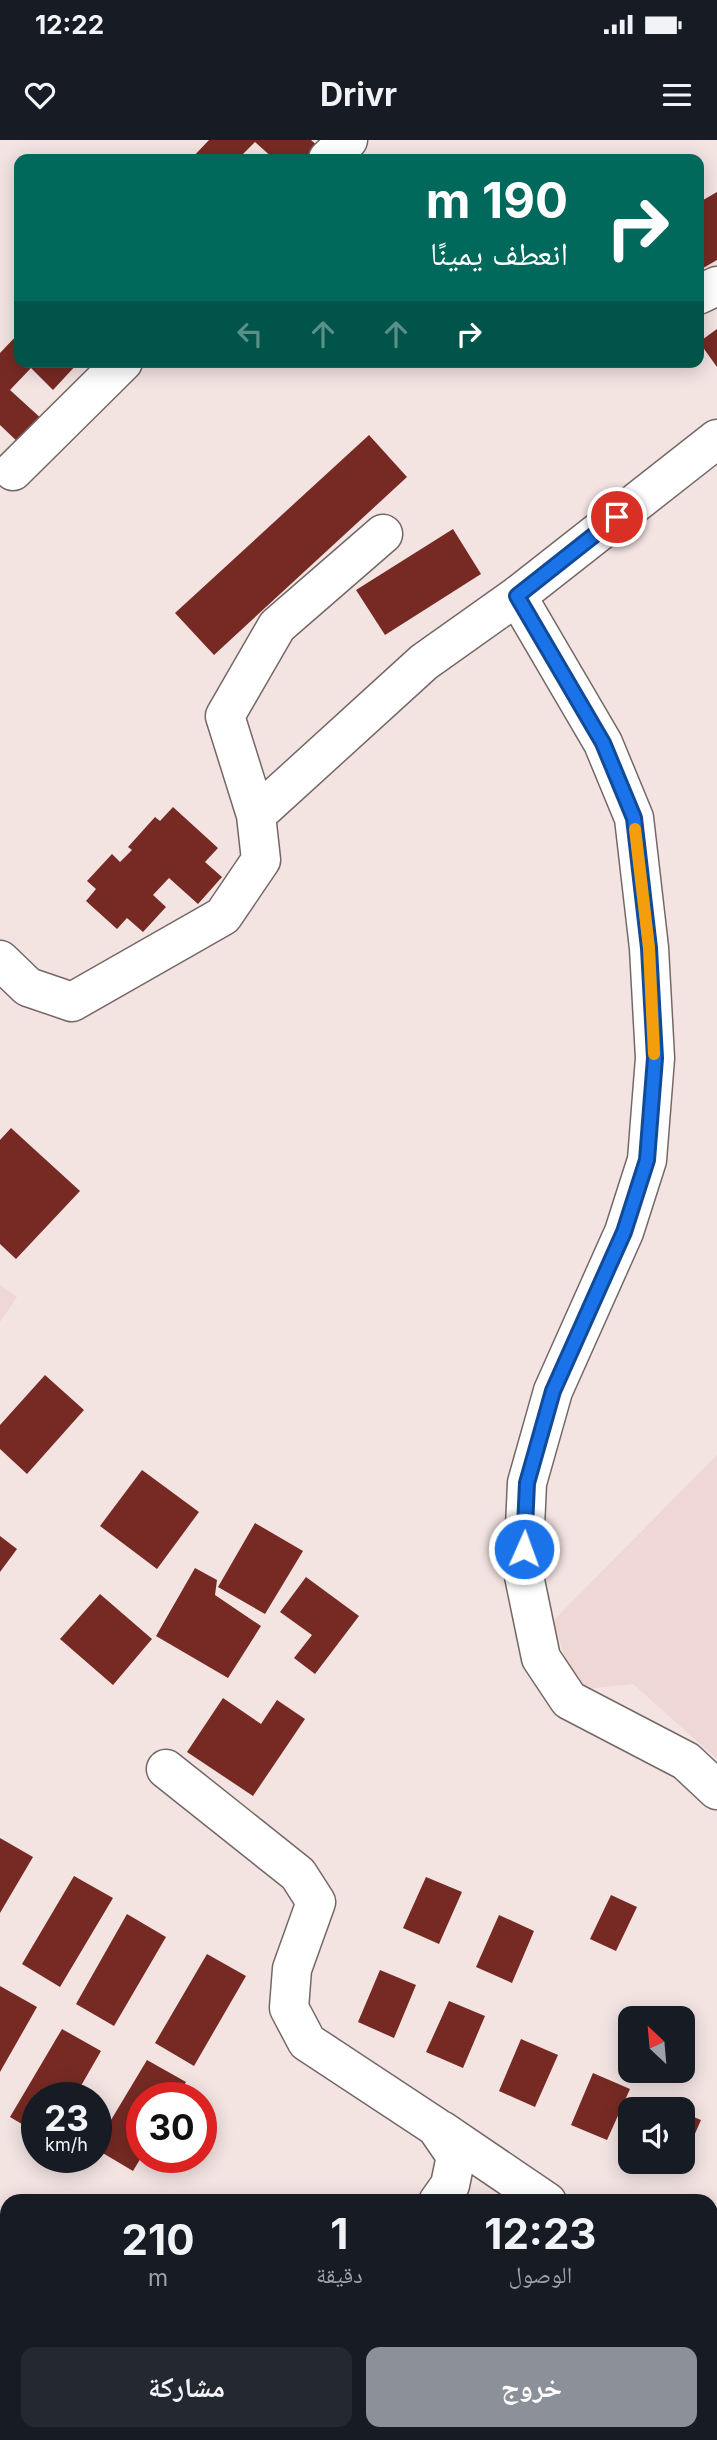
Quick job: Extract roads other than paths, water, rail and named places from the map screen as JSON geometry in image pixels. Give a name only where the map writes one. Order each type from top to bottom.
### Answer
[{"type":"street","points":[[333,154],[348,140]]},
{"type":"street","points":[[13,471],[117,368]]},
{"type":"street","points":[[256,815],[424,662],[517,596],[717,439]]},
{"type":"street","points":[[0,960],[28,987],[72,1002],[223,916],[261,860],[256,815],[225,716],[277,626],[383,534]]},
{"type":"street","points":[[517,596],[603,743],[634,818],[649,948],[655,1058],[647,1160],[624,1232],[553,1391],[527,1483],[523,1571],[541,1658],[569,1700],[686,1761],[717,1790]]},
{"type":"street","points":[[166,1769],[298,1874],[316,1902],[292,1969],[289,2008],[307,2042],[535,2194]]},
{"type":"street","points":[[436,2127],[456,2156],[450,2185],[444,2194]]}]
